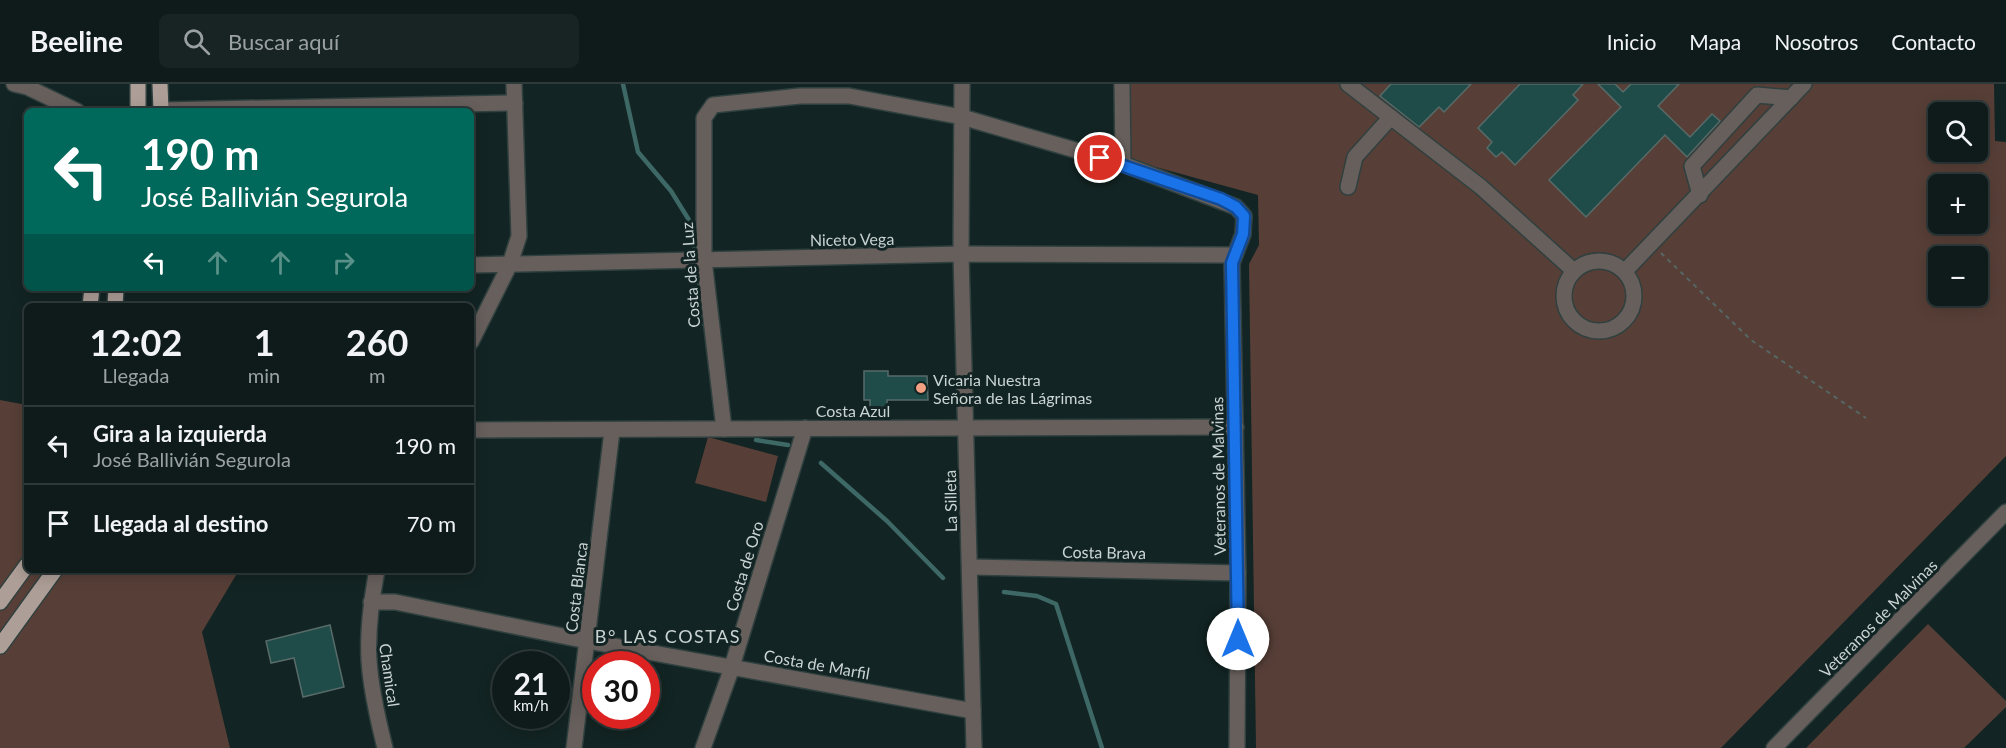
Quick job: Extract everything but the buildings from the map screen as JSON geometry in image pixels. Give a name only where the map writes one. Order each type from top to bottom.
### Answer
[{"type":"main road","points":[[138,84],[138,108]]},
{"type":"main road","points":[[160,84],[161,108]]},
{"type":"main road","points":[[0,602],[24,569]]},
{"type":"main road","points":[[0,646],[53,573]]},
{"type":"street","points":[[14,84],[27,87],[71,108]]},
{"type":"street","points":[[474,336],[510,264],[519,236],[514,84]]},
{"type":"street","name":"La Silleta","points":[[962,84],[961,254],[974,748]]},
{"type":"street","points":[[796,90],[849,96],[962,117],[1123,164],[1122,84]]},
{"type":"street","points":[[1348,84],[1481,187],[1574,271]]},
{"type":"street","points":[[1624,271],[1700,195],[1804,84]]},
{"type":"street","name":"Costa de la Luz","points":[[724,429],[704,260],[704,118],[713,105],[796,90]]},
{"type":"street","points":[[1700,195],[1692,166],[1757,95],[1791,98]]},
{"type":"street","points":[[294,108],[515,103]]},
{"type":"street","points":[[1348,188],[1355,157],[1391,117]]},
{"type":"street","name":"Veteranos de Malvinas","points":[[1123,164],[1236,207],[1244,216],[1243,234],[1232,263],[1238,573],[1237,748]]},
{"type":"street","name":"Niceto Vega","points":[[474,265],[961,254],[1235,255]]},
{"type":"street","points":[[1594,261],[1605,261],[1624,271],[1635,292],[1632,309],[1621,324],[1599,331],[1587,330],[1577,324],[1564,304],[1564,292],[1574,271],[1594,261]]},
{"type":"street","name":"Costa Azul","points":[[474,430],[1236,427]]},
{"type":"street","name":"Costa de Oro","points":[[703,748],[732,668],[805,428]]},
{"type":"street","name":"Costa Blanca","points":[[574,748],[612,431]]},
{"type":"street","name":"Veteranos de Malvinas","points":[[1774,748],[2006,512]]},
{"type":"street","name":"Costa Brava","points":[[970,567],[1238,573]]},
{"type":"street","name":"Chamical","points":[[376,573],[371,602],[367,663],[370,690],[385,748]]},
{"type":"street","name":"Costa de Marfil","points":[[371,602],[394,602],[587,641],[973,711]]},
{"type":"path","points":[[1652,243],[1751,340],[1866,418]]},
{"type":"shaded area","points":[[1129,84],[1994,84],[1995,141],[2006,142],[2006,456],[1721,748],[1256,748],[1249,264],[1259,245],[1258,195],[1130,160]]},
{"type":"shaded area","points":[[0,400],[24,404],[24,573],[237,573],[202,632],[230,748],[0,748]]},
{"type":"shaded area","points":[[708,437],[778,456],[766,502],[695,483]]},
{"type":"shaded area","points":[[1928,624],[2006,701],[2006,707],[1964,748],[1806,748]]},
{"type":"waterway","points":[[623,84],[638,152],[671,191],[689,220],[695,249]]},
{"type":"waterway","points":[[699,282],[704,324]]},
{"type":"waterway","points":[[756,440],[788,445]]},
{"type":"waterway","points":[[821,463],[887,521],[943,578]]},
{"type":"waterway","points":[[1004,592],[1037,596],[1056,604],[1102,748]]},
{"type":"place","name":"Vicaria Nuestra Señora de las Lágrimas","points":[[921,388]]},
{"type":"district","name":"B° LAS COSTAS","points":[[668,636]]},
{"type":"route","points":[[1100,158],[1221,199],[1236,207],[1244,216],[1243,234],[1232,263],[1238,639]]}]
